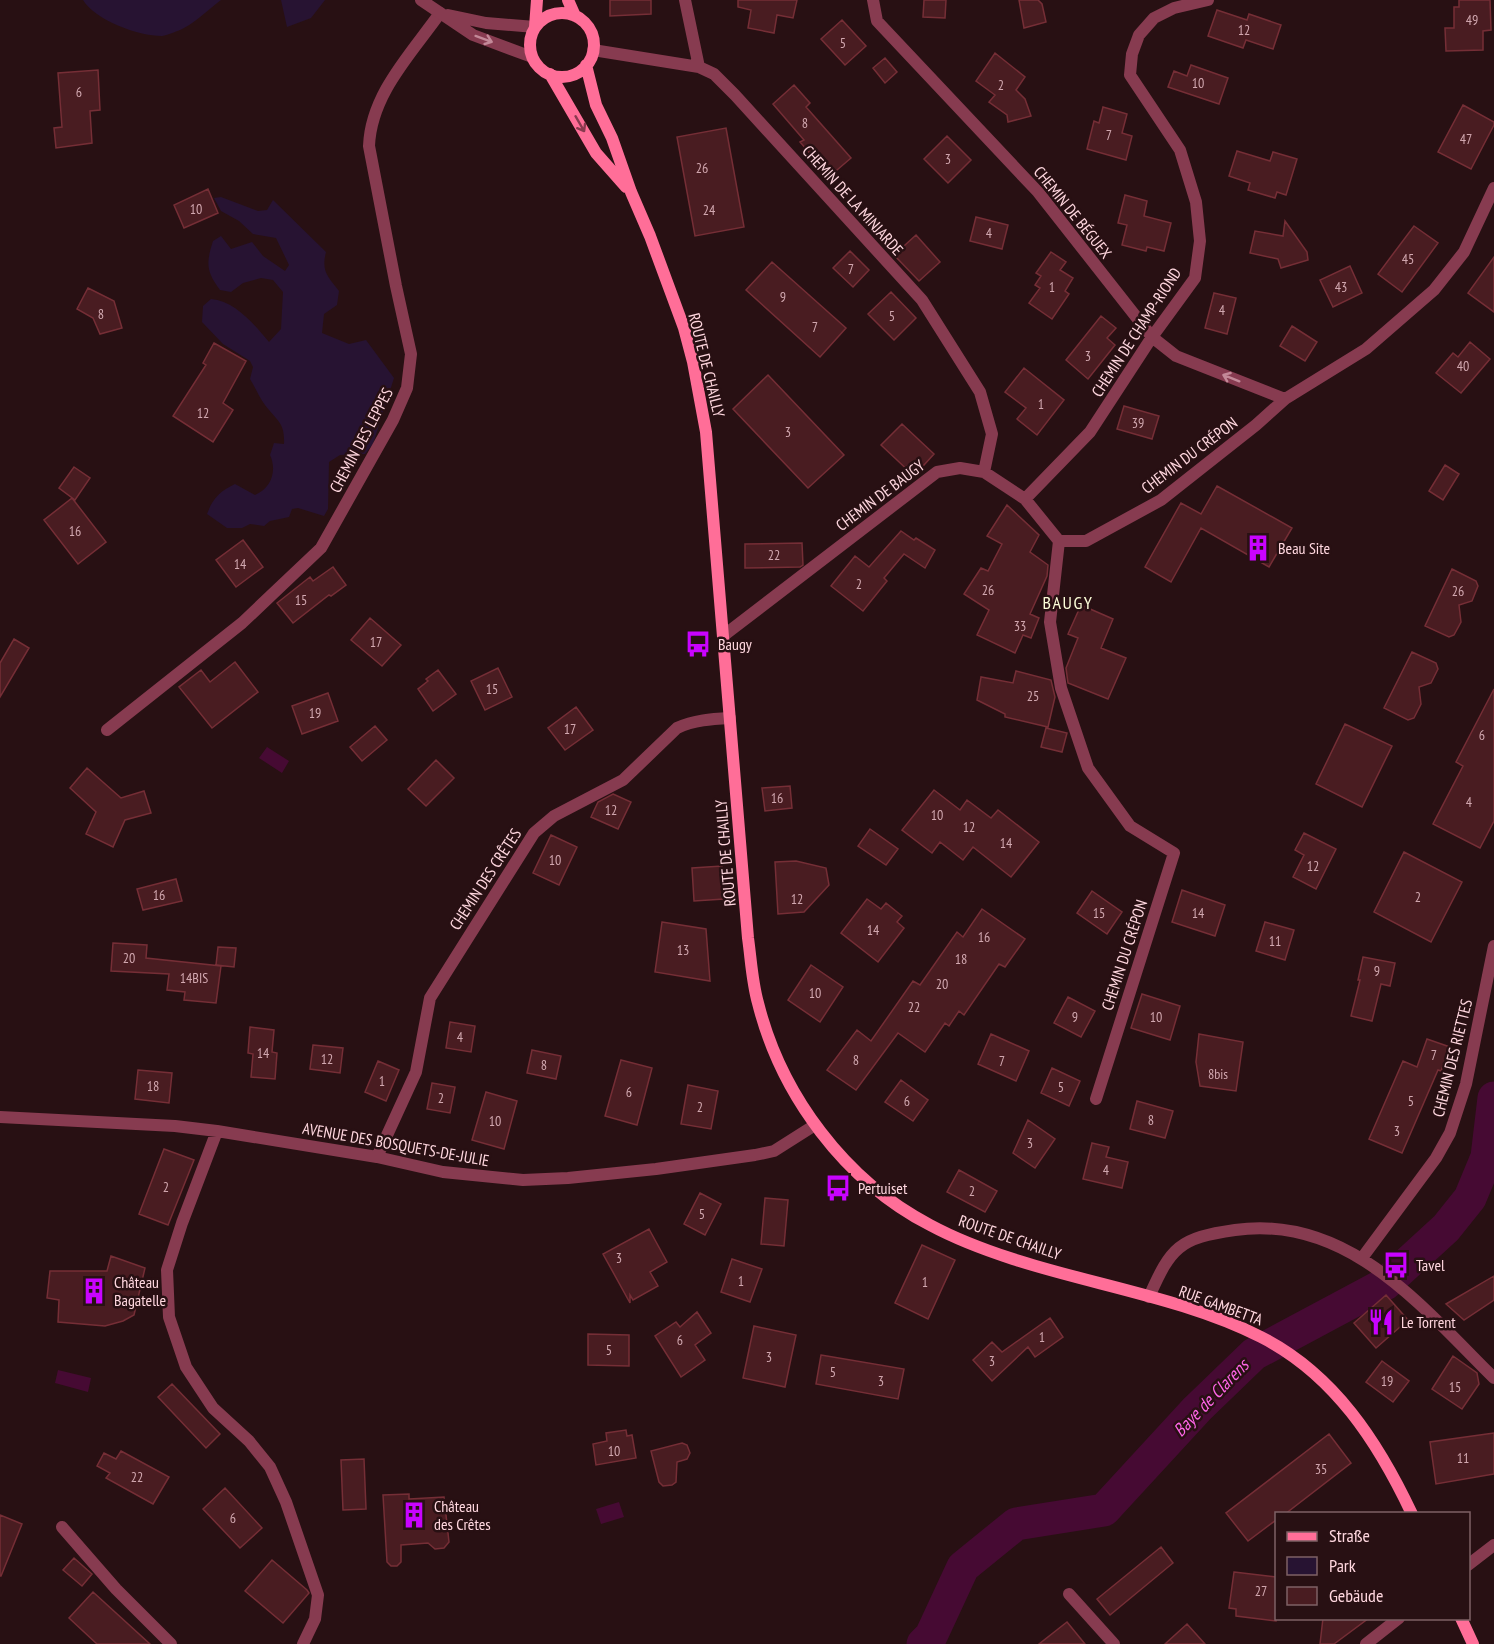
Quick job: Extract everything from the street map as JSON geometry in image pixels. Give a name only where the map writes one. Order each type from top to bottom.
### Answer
[{"type":"main road","points":[[537,0],[535,27],[530,38],[532,57],[539,67],[550,74],[566,76],[586,65],[593,50],[589,28],[575,16],[568,0]]},
{"type":"main road","points":[[535,27],[550,15],[563,13],[575,16]]},
{"type":"main road","name":"ROUTE DE CHAILLY","points":[[586,65],[596,105],[612,138],[684,328],[699,390],[706,432],[748,938],[758,1002],[770,1043],[792,1090],[815,1125],[864,1179],[897,1205],[928,1224],[956,1237],[1014,1259],[1149,1297]]},
{"type":"main road","name":"ROUTE DE CHAILLY","points":[[550,74],[596,153],[631,192]]},
{"type":"main road","name":"RUE GAMBETTA","points":[[1149,1297],[1234,1324],[1262,1337],[1305,1366],[1336,1394],[1360,1421],[1378,1449],[1411,1512]]},
{"type":"main road","points":[[1462,1620],[1473,1644]]},
{"type":"street","points":[[422,0],[473,35],[532,57]]},
{"type":"street","points":[[685,0],[699,67]]},
{"type":"street","name":"CHEMIN DE BÉGUEX","points":[[873,0],[877,21],[1038,192],[1152,337],[1176,356],[1285,399]]},
{"type":"street","name":"CHEMIN DE CHAMP-RIOND","points":[[1025,499],[1090,432],[1152,337],[1195,278],[1200,241],[1196,202],[1180,150],[1130,75],[1132,54],[1139,34],[1154,18],[1174,8],[1208,0]]},
{"type":"street","points":[[440,13],[486,23],[535,27]]},
{"type":"street","name":"CHEMIN DES LEPPES","points":[[107,730],[242,623],[321,548],[393,420],[407,388],[411,354],[371,158],[370,129],[381,96],[440,13]]},
{"type":"street","name":"CHEMIN DE LA MINJARDE","points":[[593,50],[699,67],[714,74],[735,95],[922,300],[980,392],[992,434],[984,472]]},
{"type":"street","name":"CHEMIN DU CRÉPON","points":[[1096,1099],[1174,853],[1131,826],[1088,768],[1061,688],[1050,622],[1059,541],[1086,541],[1161,500],[1256,425],[1285,399],[1366,349],[1434,290],[1464,252],[1494,188]]},
{"type":"street","name":"CHEMIN DE BAUGY","points":[[723,636],[937,472],[960,468],[984,472],[1025,499],[1059,541]]},
{"type":"street","name":"CHEMIN DES CRÊTES","points":[[376,1157],[416,1072],[430,998],[534,833],[554,816],[623,780],[677,728],[687,723],[730,717]]},
{"type":"street","name":"CHEMIN DES RIETTES","points":[[1362,1258],[1436,1158],[1450,1133],[1466,1084],[1494,946]]},
{"type":"street","name":"AVENUE DES BOSQUETS-DE-JULIE","points":[[0,1117],[176,1126],[218,1131],[376,1157],[443,1172],[523,1180],[568,1178],[755,1155],[774,1150],[815,1125]]},
{"type":"street","points":[[218,1131],[182,1223],[167,1270],[169,1317],[186,1367],[213,1408],[249,1441],[270,1467],[286,1502],[318,1595],[315,1619],[303,1644]]},
{"type":"street","points":[[1149,1297],[1172,1252],[1185,1243],[1223,1231],[1254,1228],[1299,1233],[1329,1241],[1362,1258],[1405,1292],[1494,1378]]},
{"type":"street","points":[[62,1527],[116,1589],[171,1644]]},
{"type":"street","points":[[1470,1563],[1494,1545]]},
{"type":"street","points":[[1069,1594],[1114,1644]]},
{"type":"street","points":[[1366,1644],[1396,1620]]},
{"type":"green space","points":[[83,0],[221,0],[189,25],[162,36],[118,26],[97,14]]},
{"type":"green space","points":[[281,0],[325,0],[311,18],[287,27]]},
{"type":"green space","points":[[221,197],[258,211],[267,210],[273,200],[326,252],[325,269],[339,291],[337,305],[324,314],[322,333],[349,344],[366,340],[394,378],[373,444],[365,454],[340,455],[329,462],[328,509],[324,516],[298,508],[292,509],[289,517],[270,521],[264,526],[250,524],[242,528],[227,528],[207,514],[218,496],[235,484],[255,495],[266,488],[272,478],[273,467],[270,455],[274,443],[284,444],[282,426],[263,402],[250,379],[253,367],[250,361],[223,344],[202,322],[203,306],[211,299],[236,309],[269,342],[281,329],[283,292],[273,280],[261,278],[243,283],[231,292],[220,290],[212,277],[209,255],[213,241],[221,236],[231,249],[252,242],[263,256],[285,271],[289,265],[276,238],[253,234],[239,221],[221,211],[214,198]]},
{"type":"shaded area","points":[[267,747],[289,761],[282,773],[259,758]]},
{"type":"shaded area","points":[[58,1370],[91,1378],[88,1392],[55,1383]]},
{"type":"shaded area","points":[[619,1502],[624,1517],[601,1524],[596,1509]]},
{"type":"building","points":[[610,0],[651,0],[651,14],[610,16]]},
{"type":"building","points":[[738,0],[797,0],[793,18],[777,15],[774,33],[748,28],[751,10],[738,7]]},
{"type":"building","points":[[924,0],[946,0],[945,18],[923,17]]},
{"type":"building","points":[[1019,0],[1038,0],[1042,4],[1046,22],[1024,28]]},
{"type":"building","points":[[1459,0],[1490,0],[1491,30],[1483,31],[1483,50],[1446,51],[1445,28],[1454,28],[1454,7],[1459,7]]},
{"type":"building","points":[[1217,10],[1247,20],[1249,14],[1281,25],[1273,49],[1246,40],[1243,48],[1208,36]]},
{"type":"building","points":[[842,20],[866,46],[845,65],[821,39]]},
{"type":"building","points":[[995,53],[1025,77],[1016,90],[1025,99],[1031,116],[1008,122],[1007,115],[989,102],[995,95],[976,81]]},
{"type":"building","points":[[885,58],[897,72],[885,83],[873,68]]},
{"type":"building","points":[[1191,65],[1228,78],[1219,104],[1168,87],[1174,71],[1187,76]]},
{"type":"building","points":[[98,70],[100,110],[90,111],[92,143],[56,148],[54,128],[62,127],[58,73]]},
{"type":"building","points":[[794,85],[810,103],[806,107],[851,158],[830,176],[800,142],[804,140],[773,104]]},
{"type":"building","points":[[1463,105],[1494,122],[1471,169],[1438,152]]},
{"type":"building","points":[[1103,107],[1127,114],[1122,133],[1132,136],[1126,160],[1087,149],[1094,121],[1099,123]]},
{"type":"building","points":[[726,128],[744,227],[695,236],[677,137]]},
{"type":"building","points":[[947,136],[971,160],[948,183],[924,159]]},
{"type":"building","points":[[1237,151],[1270,161],[1273,152],[1297,159],[1286,195],[1277,192],[1275,198],[1248,190],[1250,183],[1229,176]]},
{"type":"building","points":[[208,189],[218,213],[184,228],[174,205]]},
{"type":"building","points":[[1125,195],[1147,201],[1144,216],[1171,223],[1164,251],[1147,247],[1146,251],[1122,245],[1127,225],[1118,223]]},
{"type":"building","points":[[976,217],[1008,225],[1002,249],[970,241]]},
{"type":"building","points":[[1285,221],[1307,252],[1308,260],[1281,268],[1278,259],[1250,253],[1255,231],[1283,236]]},
{"type":"building","points":[[1414,226],[1438,243],[1402,292],[1378,274]]},
{"type":"building","points":[[916,235],[940,262],[919,281],[894,255]]},
{"type":"building","points":[[850,251],[869,270],[853,287],[833,268]]},
{"type":"building","points":[[1051,252],[1066,262],[1060,270],[1073,278],[1065,291],[1069,294],[1052,319],[1029,303],[1040,288],[1035,285],[1041,276],[1036,273]]},
{"type":"building","points":[[1494,257],[1494,312],[1468,293]]},
{"type":"building","points":[[772,262],[846,328],[820,357],[746,290]]},
{"type":"building","points":[[1350,266],[1362,293],[1333,307],[1320,280]]},
{"type":"building","points":[[88,288],[114,301],[122,328],[100,334],[93,318],[77,309]]},
{"type":"building","points":[[891,292],[916,318],[894,340],[868,314]]},
{"type":"building","points":[[1214,293],[1236,298],[1227,334],[1205,328]]},
{"type":"building","points":[[1101,316],[1116,328],[1107,338],[1115,345],[1088,379],[1066,360]]},
{"type":"building","points":[[1292,326],[1317,342],[1305,361],[1280,346]]},
{"type":"building","points":[[1470,342],[1490,359],[1461,393],[1436,373],[1453,353],[1458,357]]},
{"type":"building","points":[[214,343],[246,361],[223,403],[233,410],[213,442],[173,416],[206,365],[203,363]]},
{"type":"building","points":[[1024,368],[1064,400],[1037,435],[1017,419],[1026,408],[1005,392]]},
{"type":"building","points":[[768,375],[844,455],[808,488],[733,409]]},
{"type":"building","points":[[1124,406],[1159,416],[1152,439],[1117,429]]},
{"type":"building","points":[[902,424],[934,454],[914,476],[881,445]]},
{"type":"building","points":[[1445,465],[1459,474],[1443,500],[1429,491]]},
{"type":"building","points":[[74,467],[90,478],[75,500],[59,488]]},
{"type":"building","name":"Beau Site","points":[[1217,486],[1292,528],[1269,567],[1201,528],[1171,582],[1145,567],[1181,503],[1201,514]]},
{"type":"building","points":[[72,498],[106,542],[78,564],[44,520]]},
{"type":"building","points":[[1007,505],[1039,535],[1030,552],[1048,565],[1047,576],[1030,614],[1039,618],[1031,638],[1023,635],[1015,653],[977,635],[989,610],[964,594],[981,568],[988,571],[1002,544],[987,536]]},
{"type":"building","points":[[901,531],[935,550],[925,568],[904,554],[884,578],[887,581],[863,611],[831,586],[855,556],[869,567]]},
{"type":"building","points":[[243,540],[263,567],[236,587],[216,560]]},
{"type":"building","points":[[802,543],[803,565],[800,567],[745,568],[745,544]]},
{"type":"building","points":[[333,567],[346,585],[293,623],[277,603],[310,577],[313,581]]},
{"type":"building","points":[[1452,569],[1476,581],[1478,586],[1472,601],[1459,605],[1461,622],[1454,635],[1449,637],[1425,626]]},
{"type":"building","points":[[1081,605],[1113,619],[1101,648],[1126,658],[1108,699],[1068,683],[1066,668],[1078,638],[1068,634]]},
{"type":"building","points":[[370,618],[401,645],[382,666],[351,640]]},
{"type":"building","points":[[14,639],[29,648],[0,697],[0,663]]},
{"type":"building","points":[[1412,652],[1436,663],[1438,669],[1431,683],[1419,687],[1421,704],[1414,718],[1408,720],[1384,708]]},
{"type":"building","points":[[235,662],[258,692],[212,728],[179,687],[201,670],[210,682]]},
{"type":"building","points":[[498,668],[512,697],[485,710],[471,681]]},
{"type":"building","points":[[438,670],[456,694],[433,711],[418,689]]},
{"type":"building","points":[[1016,671],[1051,680],[1055,697],[1048,727],[1005,717],[1005,714],[977,700],[981,677],[1013,683]]},
{"type":"building","points":[[1494,689],[1494,821],[1480,848],[1433,824],[1463,766],[1456,762]]},
{"type":"building","points":[[328,693],[338,721],[302,734],[292,706]]},
{"type":"building","points":[[576,707],[593,730],[565,750],[548,728]]},
{"type":"building","points":[[1345,724],[1392,746],[1362,807],[1316,784]]},
{"type":"building","points":[[375,726],[387,740],[362,761],[350,747]]},
{"type":"building","points":[[1046,728],[1067,733],[1062,752],[1041,747]]},
{"type":"building","points":[[436,760],[454,778],[426,806],[408,789]]},
{"type":"building","points":[[87,768],[121,798],[144,791],[151,813],[125,820],[113,847],[86,834],[96,812],[70,788]]},
{"type":"building","points":[[790,786],[792,808],[765,811],[762,788]]},
{"type":"building","points":[[934,790],[960,810],[967,800],[991,818],[998,810],[1039,842],[1011,877],[973,847],[963,860],[940,842],[932,853],[902,830]]},
{"type":"building","points":[[613,794],[631,802],[618,829],[591,817],[598,802]]},
{"type":"building","points":[[870,829],[898,849],[886,865],[858,846]]},
{"type":"building","points":[[1304,833],[1336,849],[1316,889],[1293,877],[1304,855],[1295,850]]},
{"type":"building","points":[[551,835],[577,847],[559,885],[533,873]]},
{"type":"building","points":[[1404,852],[1462,882],[1431,942],[1374,912]]},
{"type":"building","points":[[796,861],[826,868],[829,885],[804,912],[778,914],[775,862]]},
{"type":"building","points":[[722,866],[724,899],[694,901],[692,868]]},
{"type":"building","points":[[176,879],[182,901],[143,910],[137,889]]},
{"type":"building","points":[[1182,890],[1225,905],[1215,936],[1172,922]]},
{"type":"building","points":[[1092,891],[1122,912],[1107,934],[1077,913]]},
{"type":"building","points":[[867,899],[881,909],[886,903],[902,916],[897,922],[904,928],[878,962],[841,933]]},
{"type":"building","points":[[982,909],[1025,939],[1005,967],[999,964],[964,1015],[959,1011],[949,1026],[945,1023],[925,1052],[898,1033],[856,1090],[827,1070],[857,1030],[871,1041],[913,981],[920,985],[957,932],[963,937]]},
{"type":"building","points":[[662,922],[706,929],[710,981],[655,972]]},
{"type":"building","points":[[1265,922],[1294,930],[1285,960],[1256,951]]},
{"type":"building","points":[[113,943],[147,945],[146,958],[221,966],[216,1003],[184,1000],[185,992],[167,990],[169,974],[111,971]]},
{"type":"building","points":[[218,947],[236,948],[234,967],[216,965]]},
{"type":"building","points":[[1363,957],[1395,963],[1390,986],[1381,984],[1372,1021],[1351,1016]]},
{"type":"building","points":[[811,965],[843,987],[820,1022],[788,1000]]},
{"type":"building","points":[[1142,994],[1180,1006],[1170,1040],[1131,1028]]},
{"type":"building","points":[[1068,997],[1095,1011],[1081,1037],[1054,1023]]},
{"type":"building","points":[[450,1022],[475,1026],[471,1052],[446,1048]]},
{"type":"building","points":[[250,1027],[274,1030],[272,1052],[277,1053],[275,1079],[251,1077],[253,1054],[248,1053]]},
{"type":"building","points":[[991,1034],[1029,1051],[1016,1081],[978,1064]]},
{"type":"building","points":[[1199,1034],[1243,1042],[1236,1091],[1200,1086],[1196,1062]]},
{"type":"building","points":[[1427,1039],[1450,1047],[1402,1153],[1369,1139],[1403,1061],[1417,1067]]},
{"type":"building","points":[[313,1045],[343,1048],[340,1073],[310,1069]]},
{"type":"building","points":[[532,1050],[561,1056],[556,1079],[527,1073]]},
{"type":"building","points":[[621,1060],[652,1068],[637,1125],[605,1116]]},
{"type":"building","points":[[378,1061],[399,1070],[386,1101],[365,1092]]},
{"type":"building","points":[[1052,1068],[1080,1081],[1069,1106],[1041,1093]]},
{"type":"building","points":[[138,1070],[172,1073],[169,1103],[135,1099]]},
{"type":"building","points":[[901,1080],[928,1100],[913,1121],[885,1102]]},
{"type":"building","points":[[432,1083],[455,1087],[450,1113],[427,1109]]},
{"type":"building","points":[[688,1085],[718,1091],[711,1129],[681,1124]]},
{"type":"building","points":[[486,1092],[517,1101],[504,1149],[472,1140]]},
{"type":"building","points":[[1137,1101],[1173,1111],[1165,1138],[1130,1129]]},
{"type":"building","points":[[1028,1120],[1055,1139],[1035,1168],[1013,1153]]},
{"type":"building","points":[[1092,1143],[1109,1147],[1106,1157],[1128,1162],[1122,1188],[1083,1179]]},
{"type":"building","points":[[164,1149],[194,1160],[168,1225],[139,1214]]},
{"type":"building","points":[[959,1170],[997,1191],[985,1212],[947,1192]]},
{"type":"building","points":[[700,1193],[721,1204],[705,1235],[684,1224]]},
{"type":"building","points":[[765,1198],[788,1200],[784,1246],[761,1244]]},
{"type":"building","points":[[649,1229],[667,1262],[650,1272],[658,1286],[633,1300],[630,1295],[630,1303],[603,1254]]},
{"type":"building","points":[[922,1245],[955,1260],[928,1319],[895,1303]]},
{"type":"building","name":"Château Bagatelle","points":[[111,1256],[145,1268],[134,1315],[105,1326],[58,1322],[59,1300],[47,1298],[50,1271],[107,1271]]},
{"type":"building","points":[[732,1259],[762,1269],[750,1302],[721,1292]]},
{"type":"building","points":[[1494,1276],[1494,1300],[1464,1320],[1446,1304]]},
{"type":"building","name":"Le Torrent","points":[[1386,1295],[1408,1320],[1376,1348],[1354,1323]]},
{"type":"building","points":[[697,1312],[711,1333],[695,1345],[705,1360],[681,1377],[655,1336],[676,1322],[680,1327]]},
{"type":"building","points":[[1050,1318],[1063,1337],[1035,1357],[1028,1347],[992,1381],[973,1360],[992,1342],[1002,1352]]},
{"type":"building","points":[[754,1326],[796,1335],[785,1387],[743,1378]]},
{"type":"building","points":[[588,1334],[629,1335],[629,1366],[588,1365]]},
{"type":"building","points":[[821,1355],[904,1369],[898,1399],[816,1384]]},
{"type":"building","points":[[1453,1356],[1477,1373],[1479,1384],[1462,1409],[1432,1389]]},
{"type":"building","points":[[1382,1361],[1409,1381],[1393,1402],[1366,1382]]},
{"type":"building","points":[[172,1384],[220,1434],[206,1448],[158,1397]]},
{"type":"building","points":[[626,1430],[627,1436],[632,1435],[636,1458],[596,1465],[593,1444],[607,1441],[606,1433]]},
{"type":"building","points":[[1494,1433],[1494,1474],[1436,1484],[1430,1442]]},
{"type":"building","points":[[1329,1434],[1351,1463],[1288,1512],[1275,1512],[1275,1521],[1248,1541],[1226,1513]]},
{"type":"building","points":[[682,1443],[687,1445],[690,1453],[687,1459],[677,1462],[676,1482],[663,1486],[659,1482],[651,1451]]},
{"type":"building","points":[[121,1451],[169,1477],[153,1504],[106,1478],[110,1473],[97,1466],[104,1453],[116,1459]]},
{"type":"building","points":[[364,1459],[366,1509],[343,1510],[341,1460]]},
{"type":"building","points":[[225,1488],[262,1528],[240,1548],[203,1509]]},
{"type":"building","name":"Château des Crêtes","points":[[409,1494],[409,1499],[444,1497],[449,1542],[444,1548],[435,1549],[428,1543],[401,1545],[401,1562],[397,1566],[391,1566],[387,1562],[383,1495]]},
{"type":"building","points":[[0,1515],[22,1524],[1,1576],[0,1576]]},
{"type":"building","points":[[1161,1547],[1173,1563],[1110,1615],[1097,1599]]},
{"type":"building","points":[[74,1558],[92,1574],[82,1586],[63,1570]]},
{"type":"building","points":[[272,1560],[309,1593],[283,1623],[245,1591]]},
{"type":"building","points":[[1234,1572],[1275,1577],[1276,1621],[1236,1616],[1236,1609],[1229,1608]]},
{"type":"building","points":[[93,1592],[150,1644],[97,1644],[69,1618]]},
{"type":"building","points":[[1323,1620],[1366,1620],[1334,1644],[1320,1644]]},
{"type":"building","points":[[1067,1622],[1085,1644],[1039,1644]]},
{"type":"building","points":[[1187,1624],[1205,1644],[1165,1644]]},
{"type":"waterway","name":"Baye de Clarens","points":[[923,1644],[931,1636],[963,1567],[1016,1524],[1104,1510],[1197,1409],[1254,1354],[1385,1284],[1446,1228],[1470,1198],[1487,1157],[1494,1098]]},
{"type":"place","name":"Beau Site","points":[[1258,548]]},
{"type":"place","name":"Baugy","points":[[698,644]]},
{"type":"place","name":"Pertuiset","points":[[838,1188]]},
{"type":"place","name":"Tavel","points":[[1396,1265]]},
{"type":"place","name":"Château Bagatelle","points":[[94,1291]]},
{"type":"place","name":"Le Torrent","points":[[1381,1322]]},
{"type":"place","name":"Château des Crêtes","points":[[414,1515]]},
{"type":"district","name":"BAUGY","points":[[1068,603]]}]
